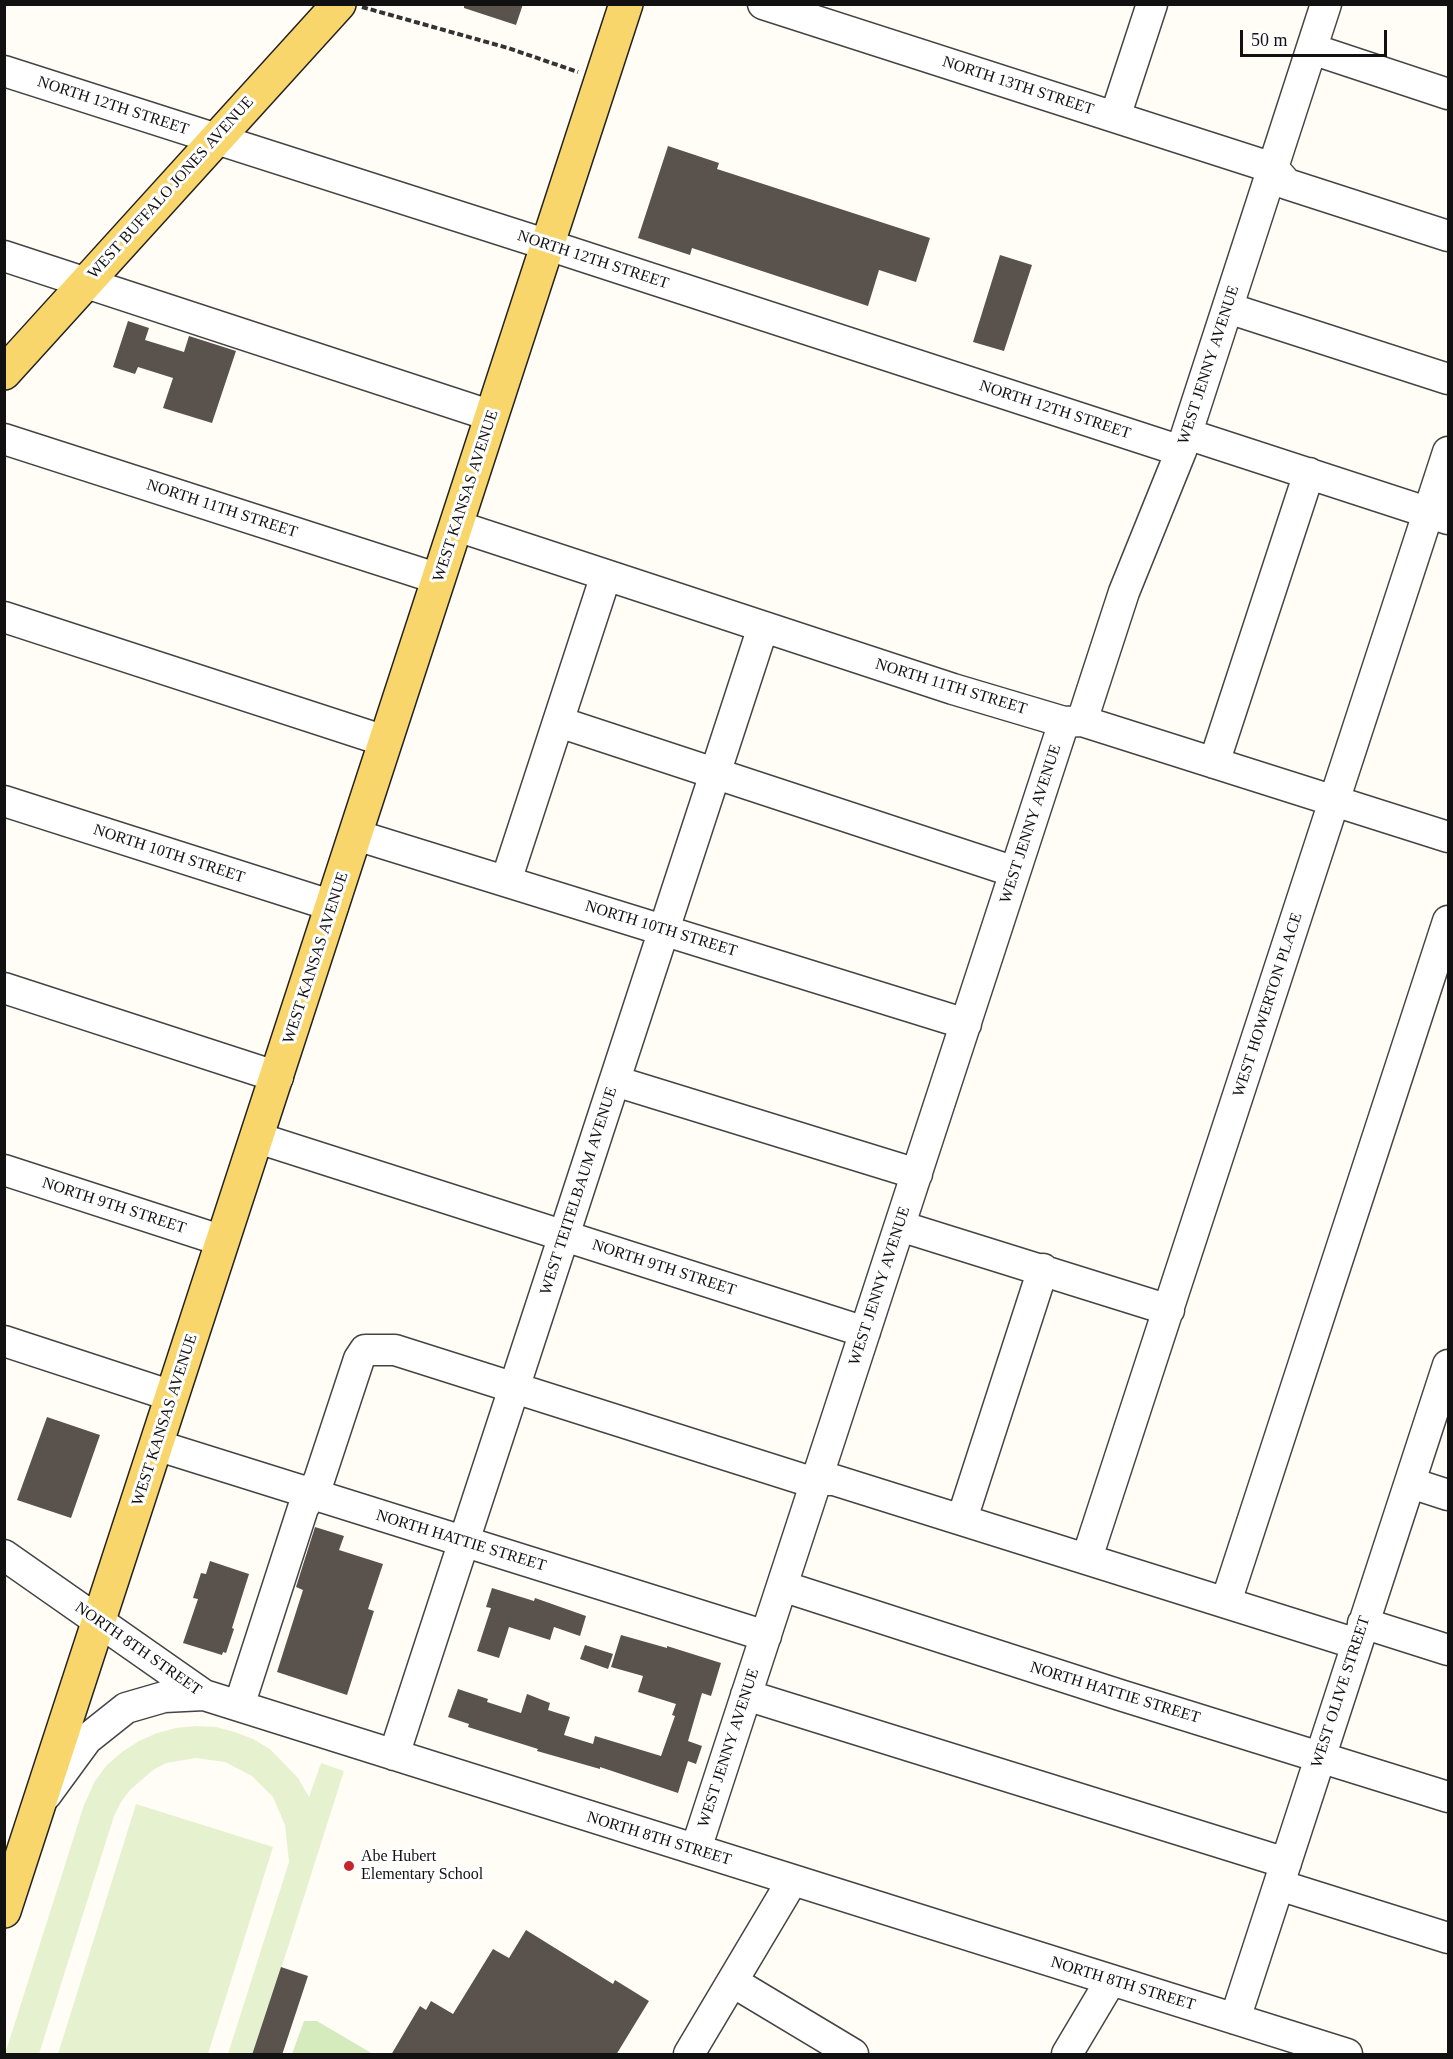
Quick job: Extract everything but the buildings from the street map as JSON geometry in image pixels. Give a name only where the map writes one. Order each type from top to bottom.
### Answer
[{"type":"main road","name":"WEST BUFFALO JONES AVENUE","points":[[4,373],[339,4]]},
{"type":"main road","name":"WEST KANSAS AVENUE","points":[[4,1911],[278,1077],[385,741],[440,579],[626,4]]},
{"type":"street","name":"NORTH 13TH STREET","points":[[763,4],[1273,168]]},
{"type":"street","points":[[1115,117],[1152,4]]},
{"type":"street","name":"WEST JENNY AVENUE","points":[[696,1849],[1015,872],[1184,442],[1326,4]]},
{"type":"street","points":[[1312,49],[1449,94]]},
{"type":"street","name":"NORTH 12TH STREET","points":[[4,71],[548,245],[1184,442],[1309,473],[1439,515]]},
{"type":"street","points":[[1273,168],[1287,184],[1449,236]]},
{"type":"street","points":[[4,256],[492,416]]},
{"type":"street","points":[[1228,308],[1449,379]]},
{"type":"street","name":"NORTH 11TH STREET","points":[[4,439],[440,579]]},
{"type":"street","name":"WEST HOWERTON PLACE","points":[[1088,1558],[1334,801],[1439,515],[1449,452]]},
{"type":"street","points":[[1214,763],[1309,473]]},
{"type":"street","name":"NORTH 11TH STREET","points":[[457,525],[953,689],[1214,763],[1449,837]]},
{"type":"street","points":[[507,881],[606,575]]},
{"type":"street","points":[[4,617],[385,741]]},
{"type":"street","name":"WEST TEITELBAUM AVENUE","points":[[394,1755],[763,627]]},
{"type":"street","points":[[559,722],[1015,872]]},
{"type":"street","name":"NORTH 10TH STREET","points":[[4,801],[333,906]]},
{"type":"street","name":"NORTH 10TH STREET","points":[[356,835],[966,1023]]},
{"type":"street","points":[[1226,1602],[1449,921]]},
{"type":"street","points":[[4,988],[278,1077]]},
{"type":"street","points":[[615,1081],[917,1174]]},
{"type":"street","name":"NORTH 9TH STREET","points":[[258,1138],[865,1332]]},
{"type":"street","name":"NORTH 9TH STREET","points":[[4,1170],[223,1242]]},
{"type":"street","points":[[900,1226],[1169,1310]]},
{"type":"street","points":[[962,1519],[1042,1269]]},
{"type":"street","points":[[4,1341],[172,1396]]},
{"type":"street","points":[[239,1706],[303,1508],[319,1480],[359,1359],[365,1350],[395,1350],[802,1479],[834,1480],[1226,1602],[1360,1634],[1449,1650]]},
{"type":"street","name":"WEST OLIVE STREET","points":[[1235,2019],[1449,1365]]},
{"type":"street","name":"NORTH HATTIE STREET","points":[[156,1445],[766,1636]]},
{"type":"street","points":[[1411,1483],[1449,1495]]},
{"type":"street","name":"NORTH 8TH STREET","points":[[4,1555],[204,1695],[1347,2055]]},
{"type":"street","name":"NORTH HATTIE STREET","points":[[782,1586],[1120,1695],[1449,1797]]},
{"type":"street","points":[[39,1804],[87,1739],[126,1708],[164,1697],[204,1695]]},
{"type":"street","points":[[746,1695],[1282,1874],[1449,1938]]},
{"type":"street","points":[[689,2055],[792,1881]]},
{"type":"street","points":[[1067,2055],[1111,1980]]},
{"type":"street","points":[[733,1982],[853,2055]]},
{"type":"path","points":[[354,4],[508,48],[602,78]]},
{"type":"green space","points":[[216,1727],[235,1732],[270,1749],[298,1778],[309,1797],[321,1763],[344,1771],[254,2054],[228,2054],[289,1862],[285,1825],[273,1797],[252,1776],[225,1762],[196,1758],[166,1763],[153,1770],[130,1790],[121,1802],[114,1816],[39,2054],[5,2054],[84,1805],[95,1781],[107,1765],[139,1741],[176,1728]]},
{"type":"green space","points":[[136,1804],[273,1847],[208,2054],[58,2054]]},
{"type":"green space","points":[[304,2021],[317,2021],[373,2054],[292,2054]]},
{"type":"place","name":"Abe Hubert Elementary School","points":[[349,1866]]}]
